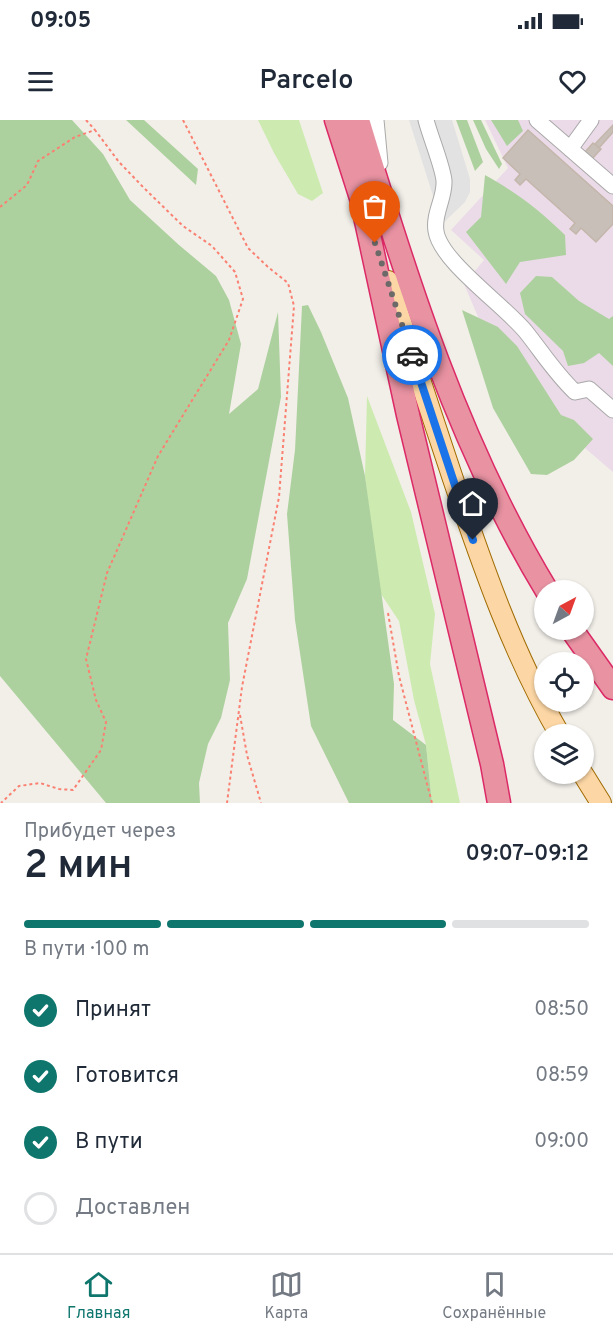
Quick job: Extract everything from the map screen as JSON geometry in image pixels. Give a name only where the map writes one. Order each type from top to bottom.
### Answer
[{"type":"highway","points":[[336,120],[361,198],[408,415],[492,764],[499,803]]},
{"type":"highway","points":[[358,120],[457,414],[483,472],[541,580]]},
{"type":"highway","points":[[579,640],[613,688]]},
{"type":"main road","points":[[361,198],[480,560],[506,627],[538,697],[554,724]]},
{"type":"main road","points":[[589,784],[601,803]]},
{"type":"lane","points":[[376,120],[380,163],[393,228]]},
{"type":"lane","points":[[426,120],[444,182],[436,216],[436,231],[442,249],[525,331],[558,375],[575,392],[590,389],[613,410]]},
{"type":"lane","points":[[537,120],[613,186]]},
{"type":"lane","points":[[570,149],[591,120]]},
{"type":"path","points":[[1,803],[19,786],[40,783],[59,789],[73,790],[101,750],[105,722],[96,700],[86,659],[107,573],[158,456],[229,340],[243,299],[235,272],[212,246],[183,226],[119,162],[86,120]]},
{"type":"path","points":[[183,120],[248,248],[288,283],[294,306],[279,497],[242,687],[227,803]]},
{"type":"path","points":[[0,207],[27,185],[38,161],[75,137],[95,130]]},
{"type":"path","points":[[388,613],[399,676],[432,803]]},
{"type":"path","points":[[239,711],[261,803]]},
{"type":"shaded area","points":[[409,120],[452,120],[470,179],[470,192],[465,202],[442,224]]},
{"type":"shaded area","points":[[485,120],[613,120],[613,472],[505,380],[464,284],[484,260],[451,230],[508,168]]},
{"type":"green space","points":[[0,120],[72,120],[103,154],[130,200],[216,276],[229,300],[241,344],[229,414],[258,389],[278,312],[281,397],[247,579],[228,623],[230,680],[221,718],[208,744],[199,783],[200,803],[106,803],[0,676]]},
{"type":"green space","points":[[126,120],[144,120],[198,169],[196,185]]},
{"type":"green space","points":[[258,120],[299,120],[323,193],[312,201],[298,194]]},
{"type":"green space","points":[[456,120],[467,120],[483,162],[475,171]]},
{"type":"green space","points":[[473,120],[481,120],[502,164],[499,169],[486,149]]},
{"type":"green space","points":[[491,120],[518,120],[523,131],[507,146]]},
{"type":"green space","points":[[485,175],[527,202],[565,235],[566,255],[520,262],[506,284],[466,232],[481,217]]},
{"type":"green space","points":[[536,276],[552,277],[579,301],[609,319],[613,316],[613,366],[599,353],[584,363],[568,366],[563,351],[525,314],[520,293]]},
{"type":"green space","points":[[308,305],[348,398],[365,476],[394,684],[393,720],[426,745],[432,803],[349,803],[311,726],[295,620],[287,514],[295,450],[302,306]]},
{"type":"green space","points":[[462,310],[498,327],[517,346],[561,415],[574,420],[593,439],[574,460],[547,475],[531,474],[493,408]]},
{"type":"green space","points":[[367,396],[411,512],[435,614],[430,664],[460,803],[432,803],[426,745],[414,700],[399,621],[379,591],[365,476]]},
{"type":"building","points":[[613,125],[613,132],[599,148],[595,144]]},
{"type":"building","points":[[528,130],[613,206],[613,224],[596,242],[581,228],[576,234],[570,229],[575,223],[526,179],[520,185],[515,180],[520,174],[503,158]]},
{"type":"building","points":[[593,143],[601,149],[592,159],[585,152]]},
{"type":"way so far","points":[[375,243],[412,355]]},
{"type":"route","points":[[412,355],[473,540]]}]
